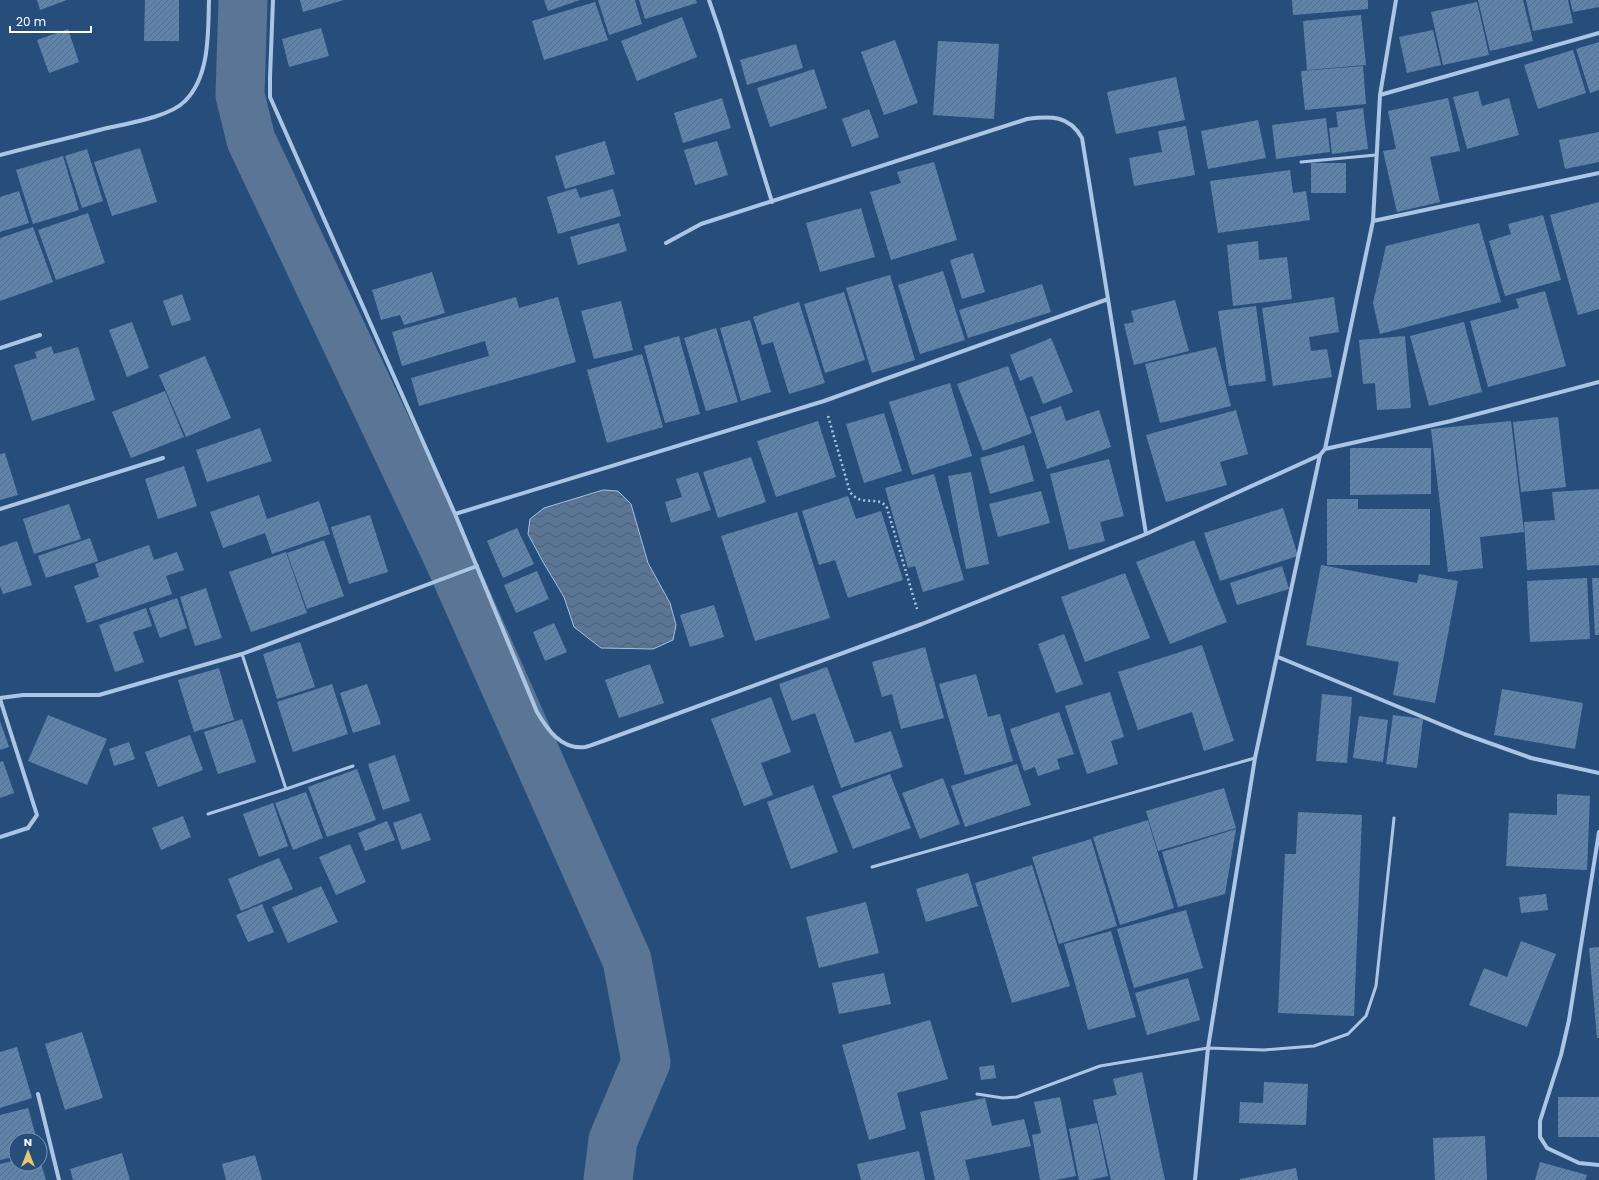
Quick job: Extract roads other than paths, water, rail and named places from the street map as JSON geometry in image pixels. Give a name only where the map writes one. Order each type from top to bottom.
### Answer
[{"type":"street","points":[[0,155],[176,109],[185,101],[199,80],[204,63],[209,25],[209,0]]},
{"type":"street","points":[[273,0],[270,97],[455,514],[537,712],[548,730],[564,743],[572,746],[584,747],[922,624],[1146,534],[1320,455],[1325,449],[1373,221],[1380,95],[1396,0]]},
{"type":"street","points":[[709,0],[772,202]]},
{"type":"street","points":[[1380,95],[1599,33]]},
{"type":"street","points":[[666,243],[701,224],[1027,119],[1046,116],[1062,119],[1077,128],[1082,138],[1146,534]]},
{"type":"street","points":[[1373,221],[1599,172]]},
{"type":"street","points":[[455,514],[824,401],[1108,299]]},
{"type":"street","points":[[0,348],[40,335]]},
{"type":"street","points":[[1325,449],[1451,421],[1599,382]]},
{"type":"street","points":[[1195,1180],[1208,1048],[1255,758],[1278,657],[1320,455]]},
{"type":"street","points":[[0,508],[163,458]]},
{"type":"street","points":[[0,837],[28,828],[37,814],[0,699],[23,695],[99,695],[242,654],[477,566]]},
{"type":"street","points":[[1278,657],[1464,734],[1531,758],[1599,773]]},
{"type":"street","points":[[1599,832],[1569,1020],[1561,1055],[1540,1121],[1540,1137],[1547,1148],[1579,1162],[1599,1165]]},
{"type":"street","points":[[38,1094],[59,1180]]},
{"type":"lane","points":[[1302,162],[1376,155]]},
{"type":"lane","points":[[242,654],[286,789]]},
{"type":"lane","points":[[872,867],[1255,758]]},
{"type":"lane","points":[[208,814],[354,766]]},
{"type":"lane","points":[[977,1094],[1003,1098],[1017,1097],[1100,1066],[1208,1048],[1264,1050],[1314,1046],[1348,1034],[1366,1016],[1376,986],[1394,818]]},
{"type":"water","points":[[603,490],[618,491],[631,504],[648,563],[670,603],[676,625],[673,640],[653,649],[601,648],[574,627],[564,597],[528,534],[530,519],[544,508]]},
{"type":"waterway","points":[[243,0],[240,95],[251,140],[448,557],[627,960],[646,1062],[613,1140],[608,1180]]}]
